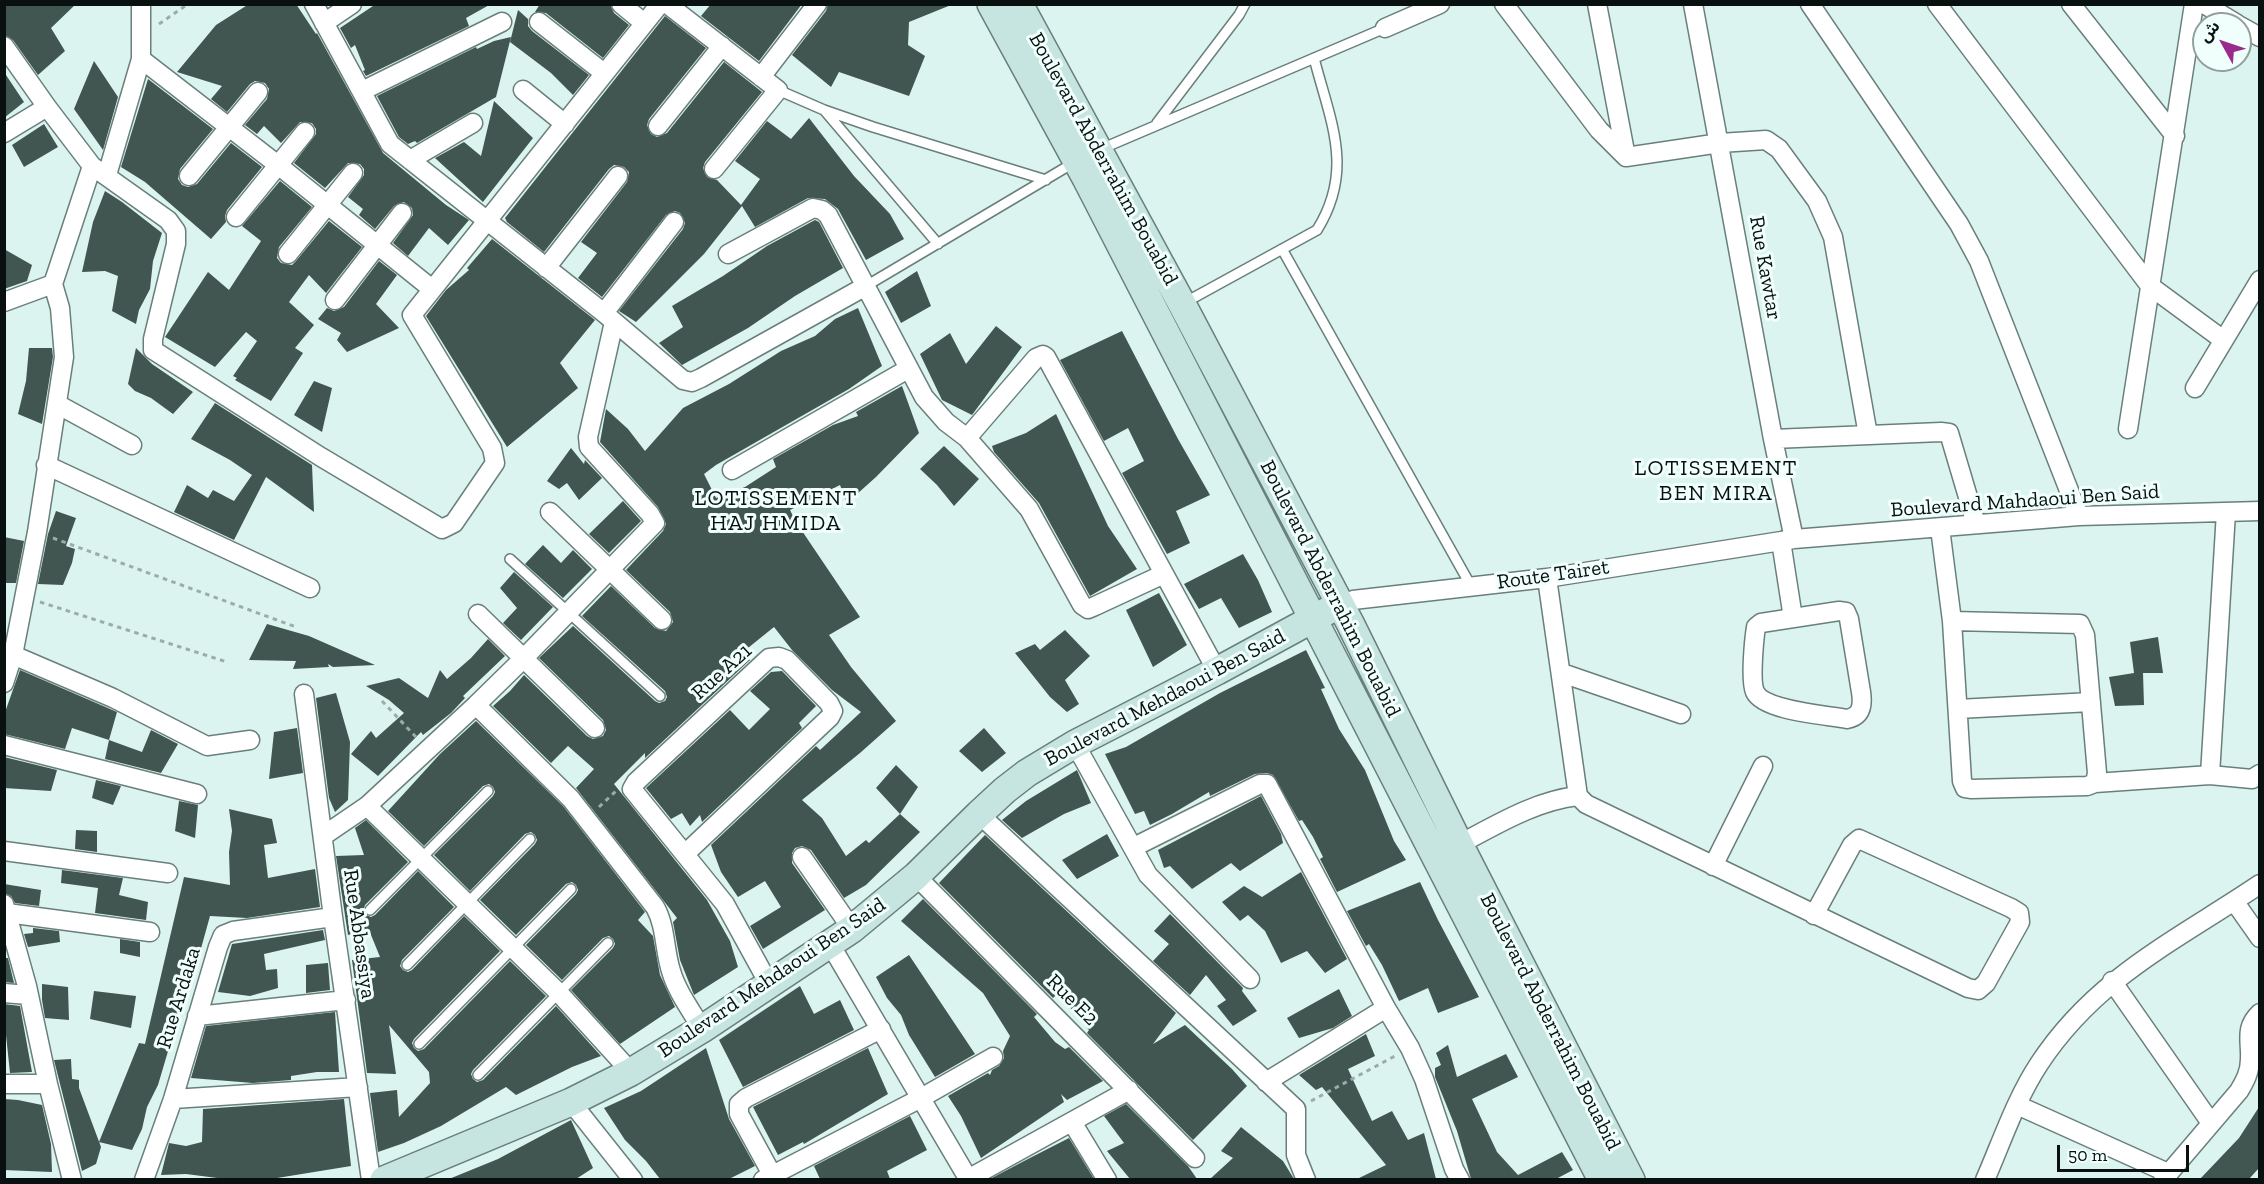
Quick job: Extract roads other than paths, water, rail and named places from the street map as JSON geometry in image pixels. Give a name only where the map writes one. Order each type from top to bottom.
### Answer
[{"type":"main road","name":"Boulevard Abderrahim Bouabid","points":[[990,4],[1182,304],[1340,604],[1448,850],[1602,1179]]},
{"type":"main road","name":"Boulevard Abderrahim Bouabid","points":[[1019,4],[1088,156],[1314,618],[1448,850],[1631,1179]]},
{"type":"main road","name":"Route Tairet","points":[[1314,618],[1340,604]]},
{"type":"main road","name":"Boulevard Mehdaoui Ben Said","points":[[384,1179],[570,1102],[631,1072],[702,1029],[852,929],[916,876],[979,814],[1027,773],[1075,744],[1314,618]]},
{"type":"street","points":[[4,683],[13,655],[37,532],[64,357],[60,308],[53,284],[141,59],[141,4]]},
{"type":"street","points":[[314,4],[390,144],[609,318],[683,380],[692,382],[866,286]]},
{"type":"street","points":[[324,23],[352,4]]},
{"type":"street","points":[[621,4],[644,23]]},
{"type":"street","points":[[4,46],[47,106],[99,170],[168,220],[176,231],[176,244],[153,339],[153,350],[321,457],[442,529],[454,523],[495,463],[492,448],[412,315],[660,4]]},
{"type":"street","points":[[667,4],[778,90],[714,169]]},
{"type":"street","points":[[761,77],[817,4]]},
{"type":"street","points":[[1504,4],[1599,130],[1626,157]]},
{"type":"street","points":[[1597,4],[1626,157]]},
{"type":"street","name":"Rue Kawtar","points":[[1693,4],[1773,439],[1787,540],[1792,618]]},
{"type":"street","points":[[1810,4],[1959,224],[1979,261],[2079,516]]},
{"type":"street","points":[[1937,4],[2151,286],[2222,339]]},
{"type":"street","points":[[2071,4],[2175,136]]},
{"type":"street","points":[[2128,429],[2194,4]]},
{"type":"street","points":[[2204,4],[2217,12]]},
{"type":"street","points":[[1384,28],[1436,5]]},
{"type":"street","points":[[362,91],[502,22]]},
{"type":"street","points":[[539,22],[604,73]]},
{"type":"street","points":[[658,126],[722,46]]},
{"type":"street","points":[[141,59],[328,204],[432,289]]},
{"type":"street","points":[[523,90],[565,124]]},
{"type":"street","points":[[189,176],[258,92]]},
{"type":"street","points":[[4,133],[47,106]]},
{"type":"street","points":[[410,160],[473,123]]},
{"type":"street","points":[[236,217],[305,132]]},
{"type":"street","points":[[1626,157],[1720,143],[1766,140],[1779,149],[1817,201],[1833,237],[1868,435]]},
{"type":"street","points":[[288,254],[353,173]]},
{"type":"street","points":[[546,268],[618,176]]},
{"type":"street","points":[[728,254],[813,208],[822,210],[828,215],[908,369],[932,409],[967,438],[1029,509],[1082,605],[1088,609],[1164,574]]},
{"type":"street","points":[[335,300],[402,213]]},
{"type":"street","points":[[323,836],[367,806],[476,705],[655,523],[650,514],[589,447],[588,437],[609,318],[674,222]]},
{"type":"street","points":[[2195,388],[2259,280]]},
{"type":"street","points":[[4,302],[53,284]]},
{"type":"street","points":[[967,438],[1036,358],[1043,355],[1046,357],[1217,670]]},
{"type":"street","points":[[732,470],[908,369]]},
{"type":"street","points":[[57,404],[132,444]]},
{"type":"street","points":[[1773,439],[1948,433],[1976,524]]},
{"type":"street","points":[[46,465],[310,588]]},
{"type":"street","name":"Boulevard Mahdaoui Ben Said","points":[[1787,540],[2079,516],[2259,511]]},
{"type":"street","points":[[550,512],[662,620]]},
{"type":"street","points":[[2210,775],[2226,512]]},
{"type":"street","points":[[1940,528],[1952,621],[1962,781],[1965,788],[2087,786],[2095,783],[2210,775],[2252,780],[2259,774]]},
{"type":"street","name":"Route Tairet","points":[[1340,604],[1353,600],[1547,578],[1787,540]]},
{"type":"street","points":[[1547,578],[1578,795],[1595,810],[1814,915],[1968,988],[1978,990],[1986,983],[2020,922],[2019,913],[2011,908],[1859,838],[1852,845],[1814,915]]},
{"type":"street","points":[[1846,612],[1863,702],[1855,717],[1847,719],[1776,706],[1766,702],[1755,692],[1753,685],[1756,627],[1761,623],[1792,618],[1846,612]]},
{"type":"street","points":[[478,614],[595,728]]},
{"type":"street","points":[[1952,621],[2080,624],[2085,635],[2097,773],[2095,783]]},
{"type":"street","points":[[13,655],[113,698],[207,746],[250,740]]},
{"type":"street","name":"Rue A21","points":[[779,657],[787,660],[829,703],[833,711],[830,717],[686,853],[632,789],[636,782],[769,658],[779,657]]},
{"type":"street","points":[[1562,673],[1681,714]]},
{"type":"street","name":"Rue Abbassiya","points":[[304,694],[371,1179]]},
{"type":"street","points":[[1958,709],[2091,702]]},
{"type":"street","points":[[476,705],[571,800],[660,916],[671,970],[678,988],[702,1029]]},
{"type":"street","points":[[1075,744],[1148,874],[1250,979]]},
{"type":"street","points":[[4,745],[197,794]]},
{"type":"street","points":[[1713,866],[1763,766]]},
{"type":"street","points":[[1134,847],[1260,784],[1267,784],[1386,1008],[1410,1048],[1424,1079],[1454,1169],[1460,1179]]},
{"type":"street","points":[[1448,850],[1538,806],[1560,798],[1578,795]]},
{"type":"street","points":[[367,806],[559,993],[631,1072]]},
{"type":"street","points":[[979,814],[1296,1109],[1298,1118],[1296,1155],[1306,1179]]},
{"type":"street","points":[[4,852],[168,873]]},
{"type":"street","points":[[686,853],[725,904],[769,984]]},
{"type":"street","points":[[802,857],[852,929]]},
{"type":"street","name":"Rue E2","points":[[916,876],[1195,1158]]},
{"type":"street","points":[[1985,1179],[2017,1105],[2038,1064],[2070,1022],[2112,981],[2175,936],[2259,884]]},
{"type":"street","points":[[2234,901],[2259,938]]},
{"type":"street","points":[[72,1179],[6,909],[150,932]]},
{"type":"street","name":"Rue Ardaka","points":[[144,1179],[173,1099],[218,946],[223,936],[233,932],[333,917]]},
{"type":"street","points":[[830,944],[968,1179],[1130,1090]]},
{"type":"street","points":[[2112,981],[2211,1124]]},
{"type":"street","points":[[4,993],[28,994]]},
{"type":"street","points":[[198,1016],[346,1000]]},
{"type":"street","points":[[1266,1082],[1386,1008]]},
{"type":"street","points":[[2017,1105],[2166,1176],[2239,1091],[2248,1077],[2250,1058],[2247,1036],[2252,1021],[2259,1013]]},
{"type":"street","points":[[881,1029],[746,1098],[740,1104],[739,1114],[770,1178],[993,1057]]},
{"type":"street","points":[[4,1084],[48,1084]]},
{"type":"street","points":[[173,1099],[358,1087]]},
{"type":"street","points":[[570,1102],[633,1179]]},
{"type":"street","points":[[1072,1122],[1107,1179]]},
{"type":"lane","points":[[1155,125],[1245,4]]},
{"type":"lane","points":[[866,286],[1088,156],[1155,125],[1384,28]]},
{"type":"lane","points":[[1182,304],[1317,230],[1333,199],[1339,171],[1338,152],[1314,58]]},
{"type":"lane","points":[[778,90],[873,128],[1046,180]]},
{"type":"lane","points":[[824,110],[938,244]]},
{"type":"lane","points":[[1282,249],[1471,586]]},
{"type":"lane","points":[[510,559],[660,696]]},
{"type":"lane","points":[[370,910],[488,791]]},
{"type":"lane","points":[[407,965],[530,839]]},
{"type":"lane","points":[[419,1044],[571,889]]},
{"type":"lane","points":[[478,1075],[608,943]]},
{"type":"district","name":"LOTISSEMENT BEN MIRA","points":[[1716,482]]},
{"type":"district","name":"LOTISSEMENT HAJ HMIDA","points":[[776,512]]}]
